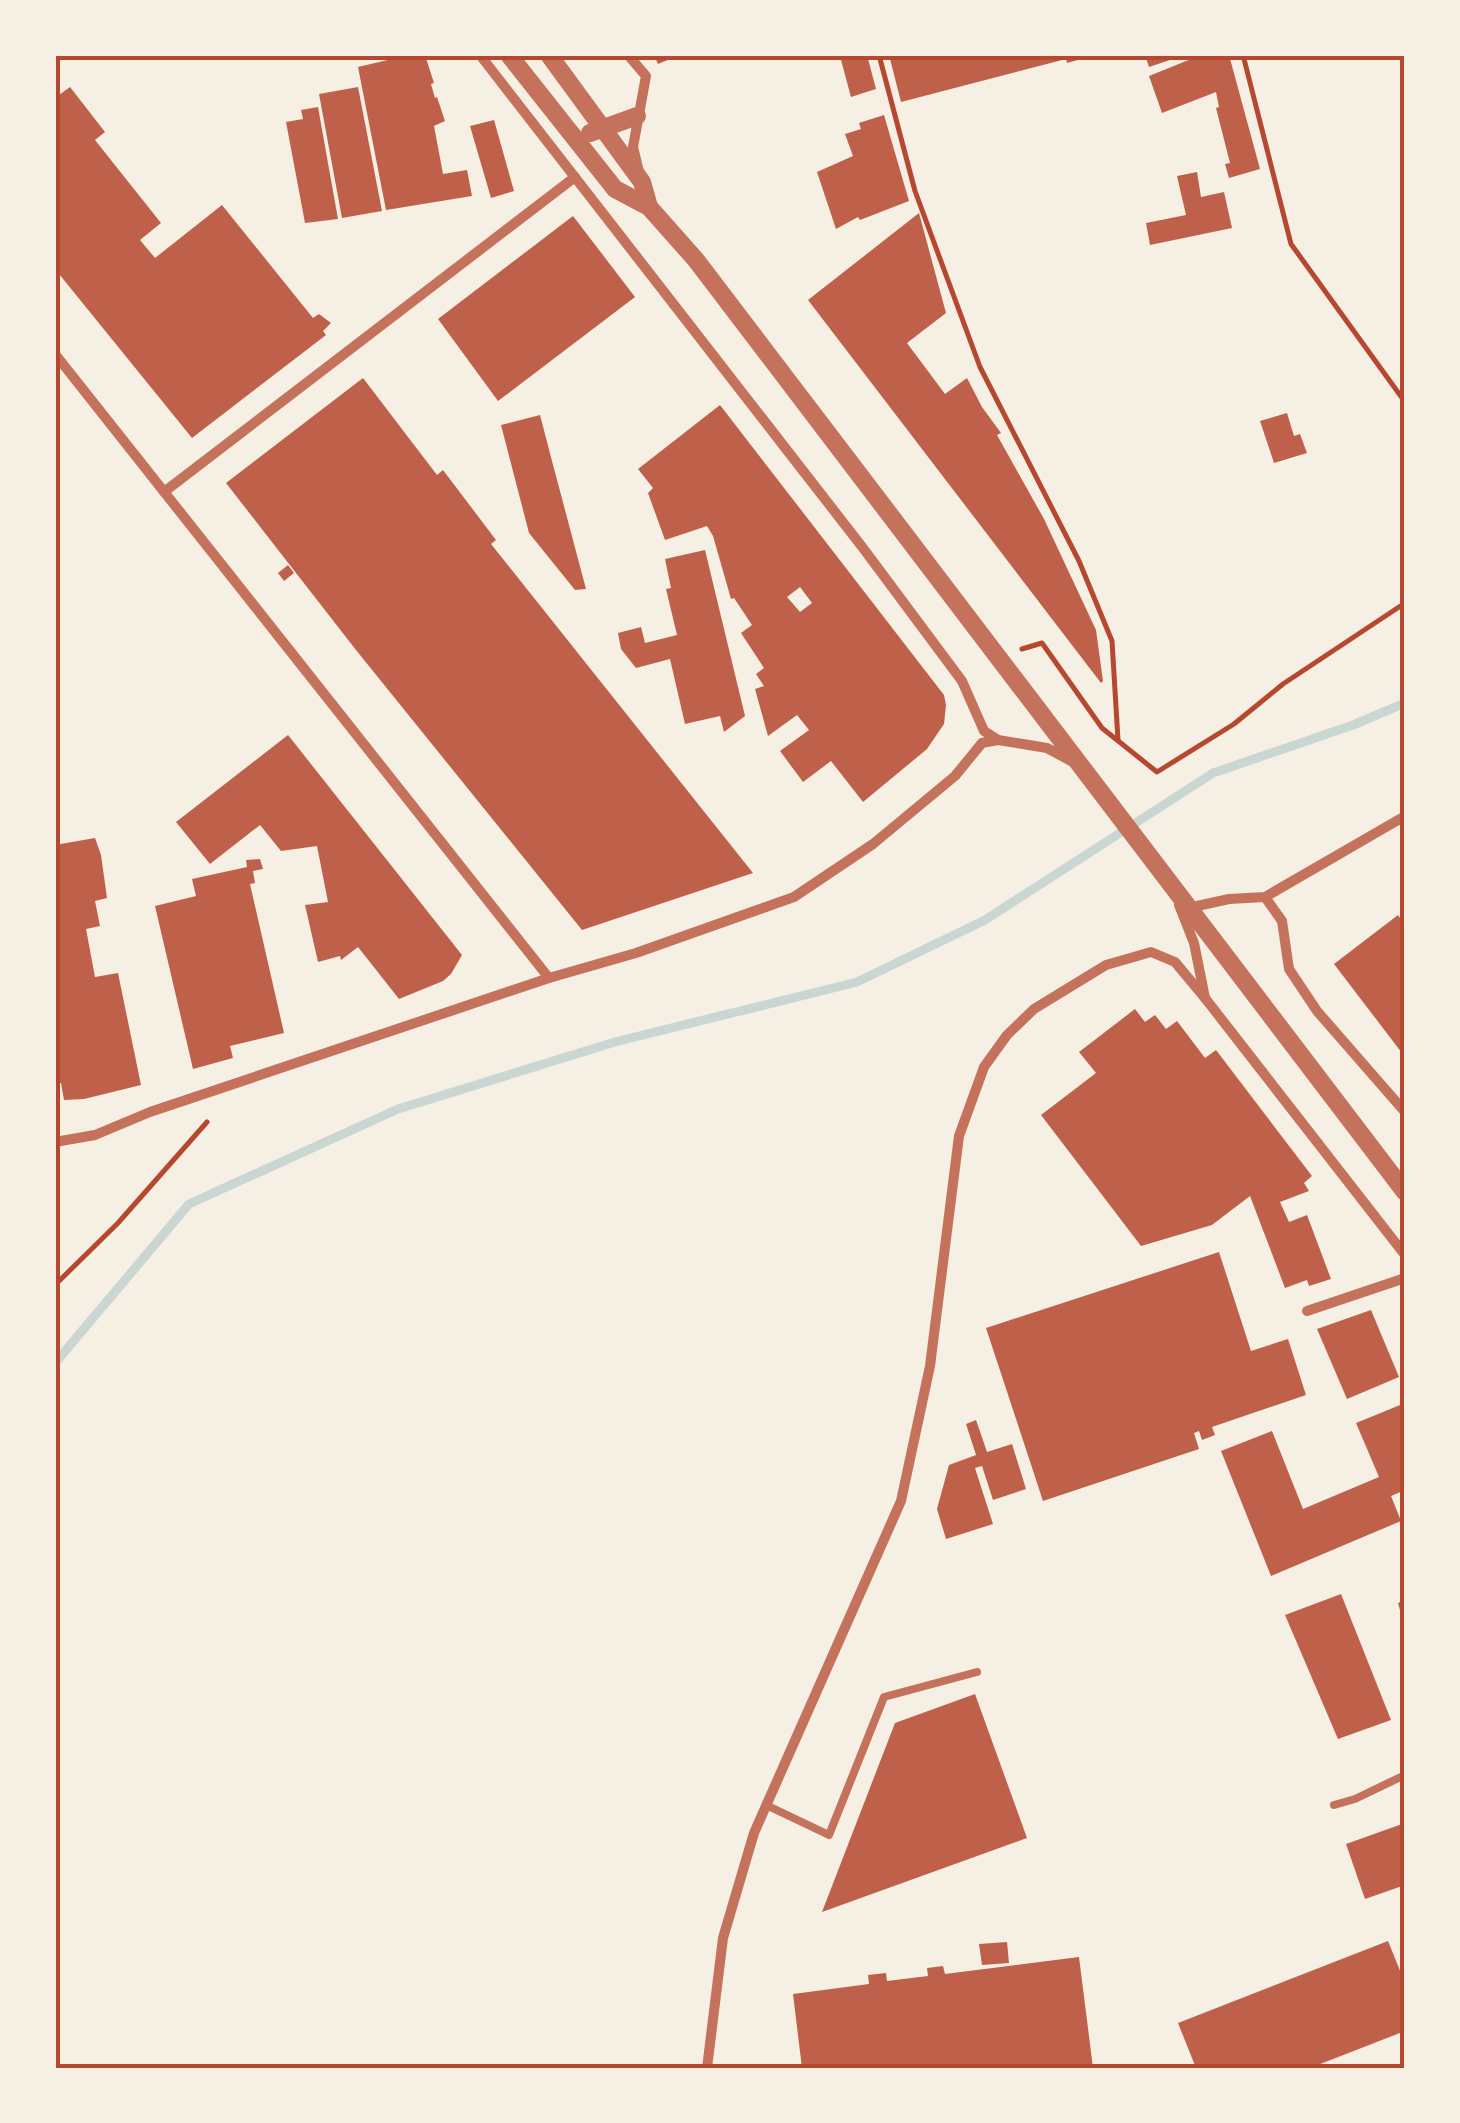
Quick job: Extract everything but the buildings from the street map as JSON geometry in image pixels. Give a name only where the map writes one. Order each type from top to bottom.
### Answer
[{"type":"street","points":[[480,55],[862,548],[962,682],[984,731],[998,740]]},
{"type":"street","points":[[509,55],[615,189],[648,207],[696,260],[1405,1192]]},
{"type":"street","points":[[548,55],[642,182]]},
{"type":"street","points":[[628,55],[646,76],[633,147],[648,207]]},
{"type":"street","points":[[550,109],[570,116],[586,134],[637,116]]},
{"type":"street","points":[[164,492],[575,177]]},
{"type":"street","points":[[55,354],[549,978]]},
{"type":"street","points":[[55,1142],[95,1135],[150,1112],[549,978],[636,953],[794,896],[873,844],[955,776],[982,744],[998,740],[1047,748],[1082,768]]},
{"type":"street","points":[[1187,908],[1229,899],[1265,897],[1405,816]]},
{"type":"street","points":[[1171,885],[1194,943],[1205,998]]},
{"type":"street","points":[[1265,897],[1282,921],[1289,969],[1318,1012],[1405,1112]]},
{"type":"street","points":[[707,2068],[723,1938],[754,1833],[902,1500],[930,1366],[960,1136],[984,1067],[1007,1035],[1034,1009],[1106,965],[1150,952],[1175,962],[1405,1255]]},
{"type":"street","points":[[1308,1310],[1405,1278]]},
{"type":"lane","points":[[766,1805],[829,1835],[884,1696],[977,1672]]},
{"type":"lane","points":[[1334,1805],[1356,1799],[1405,1774]]},
{"type":"path","points":[[1242,55],[1291,244],[1405,402]]},
{"type":"path","points":[[879,57],[915,191],[980,367],[1079,562],[1112,640],[1118,740]]},
{"type":"path","points":[[1000,656],[1042,643],[1102,728],[1157,772],[1234,724],[1283,684],[1405,603]]},
{"type":"path","points":[[55,1285],[118,1222],[207,1122]]},
{"type":"waterway","points":[[55,1363],[189,1204],[398,1109],[615,1042],[857,982],[985,920],[1213,773],[1405,703]]}]
